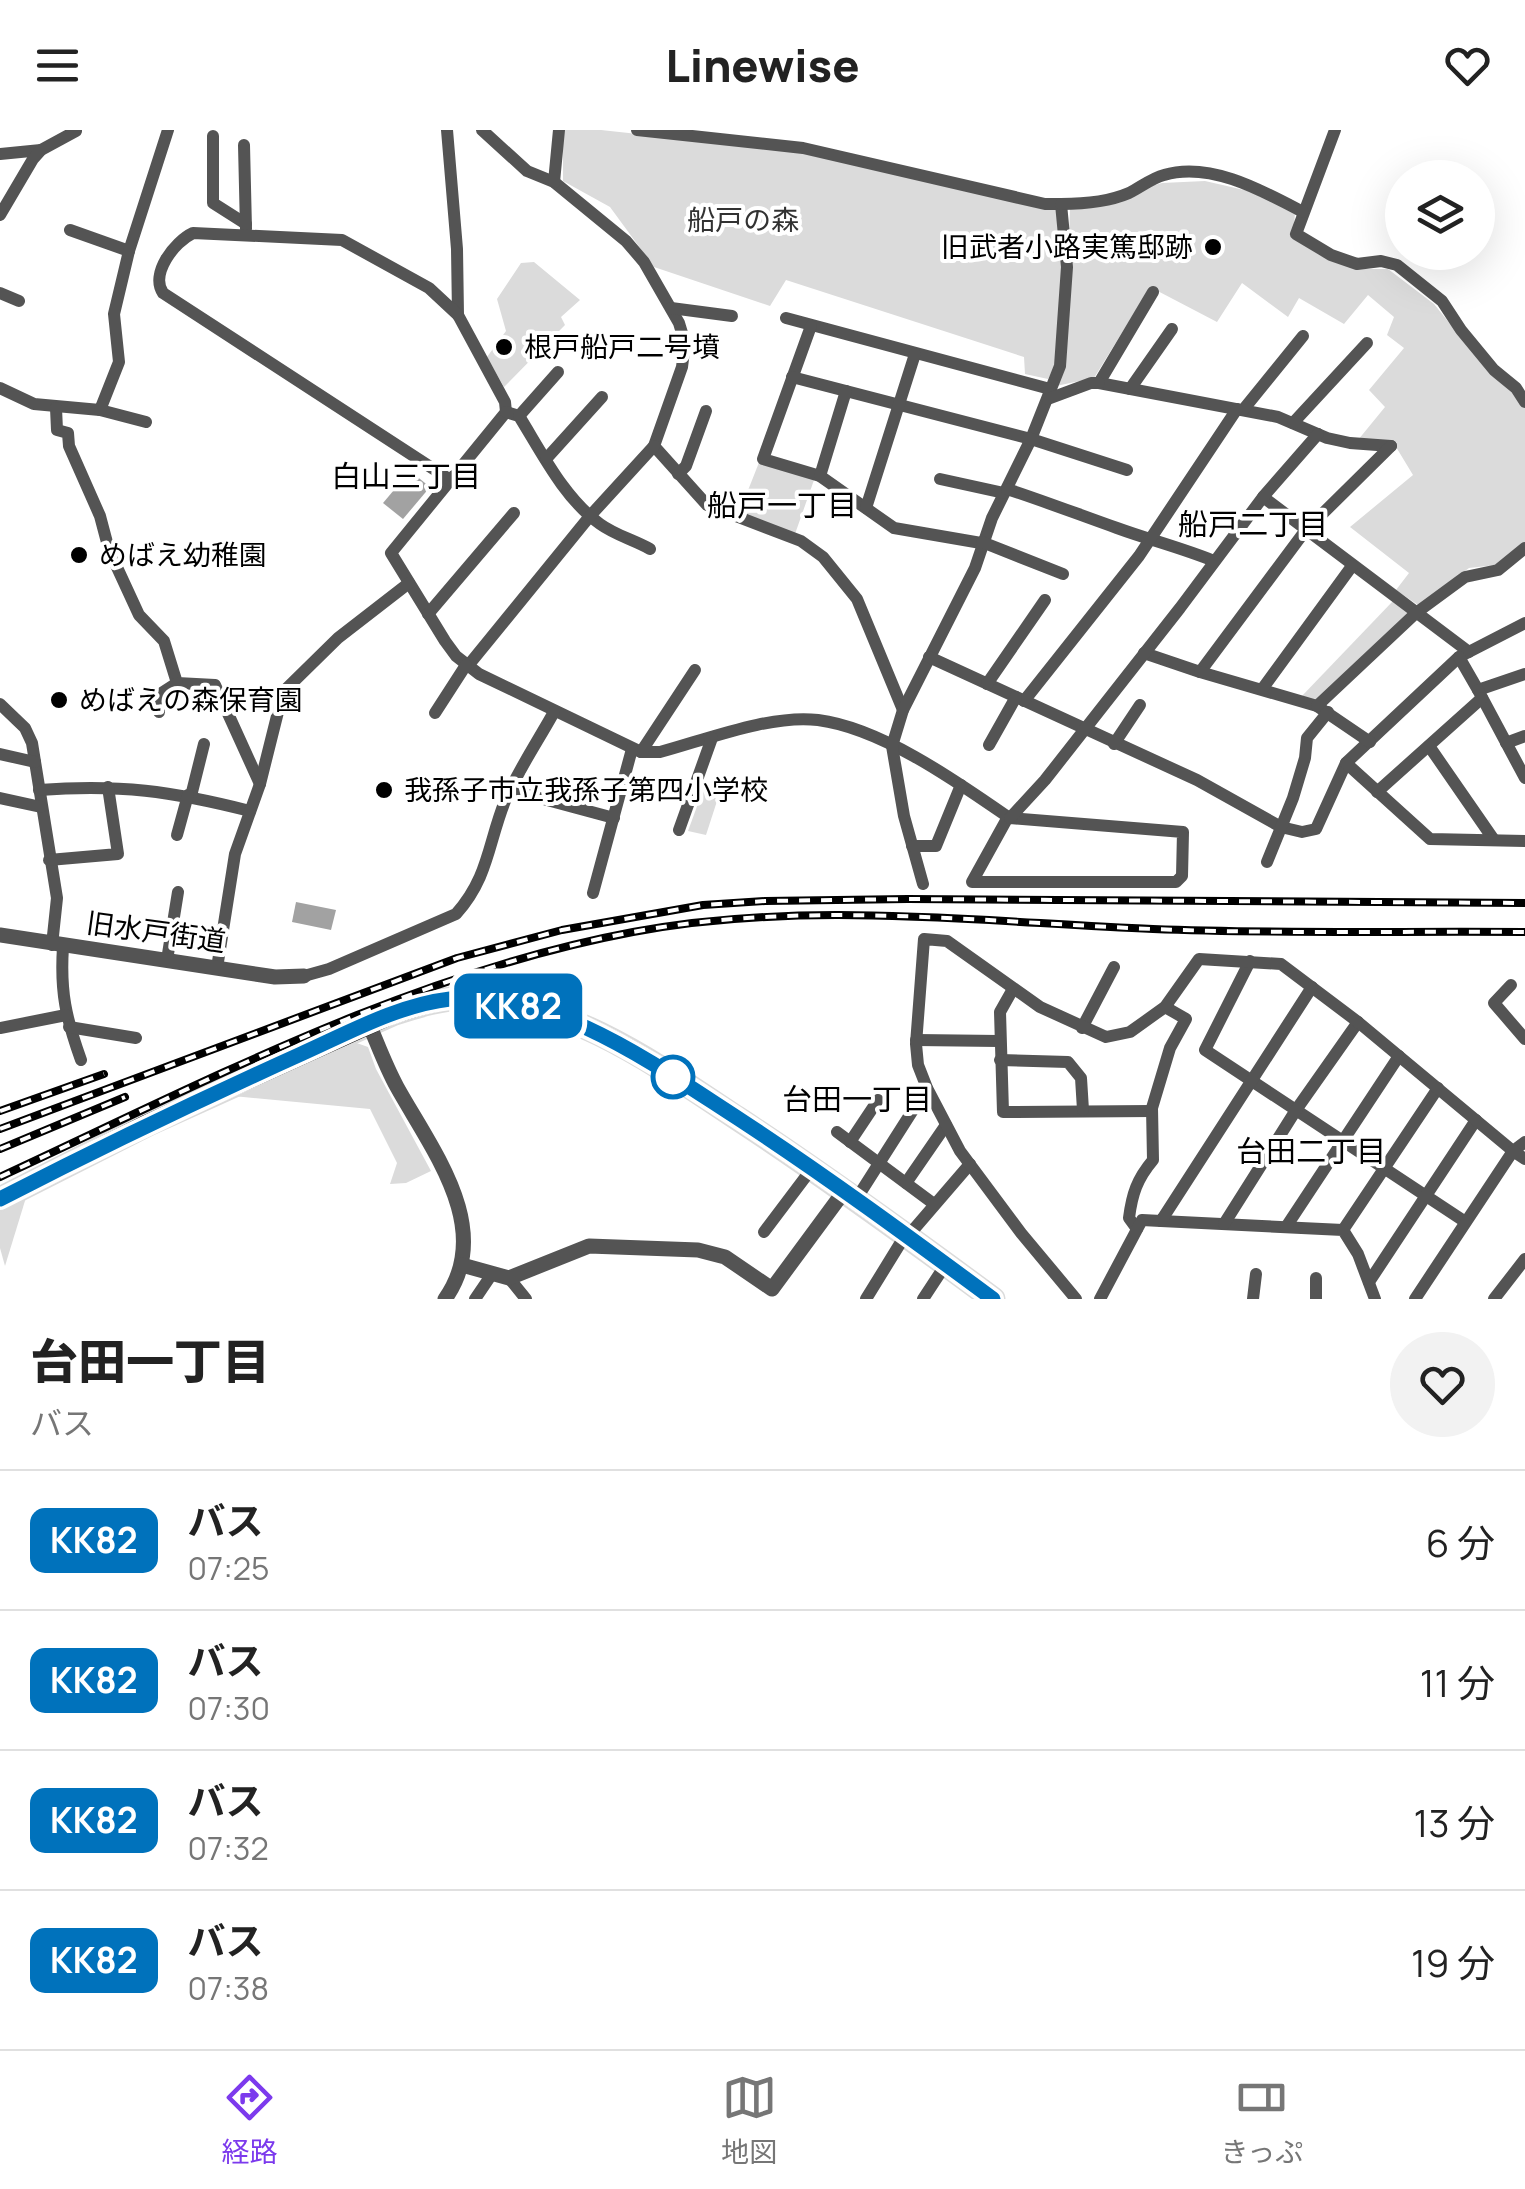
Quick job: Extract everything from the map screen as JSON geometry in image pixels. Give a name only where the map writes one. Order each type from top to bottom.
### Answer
[{"type":"highway","points":[[0,1199],[164,1117],[369,1024],[452,999],[503,1002],[588,1028],[702,1095],[813,1167],[993,1299]]},
{"type":"street","points":[[100,410],[119,362],[114,314],[128,251],[168,130]]},
{"type":"street","points":[[448,130],[458,315]]},
{"type":"street","points":[[435,713],[467,666],[590,516],[654,446],[684,352],[682,331],[671,308],[644,262],[626,241],[554,182],[526,172],[482,130]]},
{"type":"street","points":[[554,182],[558,130]]},
{"type":"street","points":[[637,130],[802,148],[1046,204],[1092,203],[1122,196],[1158,176],[1205,173],[1258,188],[1303,212]]},
{"type":"street","points":[[1336,130],[1296,234],[1357,264],[1392,263],[1442,300],[1461,330],[1525,402]]},
{"type":"street","points":[[0,154],[41,150],[76,131]]},
{"type":"street","points":[[213,136],[213,203],[246,230]]},
{"type":"street","points":[[244,145],[246,230]]},
{"type":"street","points":[[0,214],[41,150]]},
{"type":"street","points":[[923,884],[892,746],[903,710],[975,568],[982,542],[1031,439],[1060,366],[1067,267],[1061,204]]},
{"type":"street","points":[[70,230],[128,251]]},
{"type":"street","points":[[452,481],[160,290],[158,275],[187,236],[246,230],[342,240],[429,288],[458,315],[512,414],[569,494],[608,530],[650,549]]},
{"type":"street","points":[[1099,383],[1153,292]]},
{"type":"street","points":[[0,294],[18,301]]},
{"type":"street","points":[[671,308],[732,316]]},
{"type":"street","points":[[786,318],[1049,394],[1099,383],[1240,409],[1293,422],[1350,443],[1391,446],[1306,531],[1200,672]]},
{"type":"street","points":[[811,326],[764,459],[820,476],[894,528],[982,542],[1063,574]]},
{"type":"street","points":[[1130,389],[1172,329]]},
{"type":"street","points":[[989,745],[1020,699],[1117,587],[1240,409],[1303,336]]},
{"type":"street","points":[[1293,422],[1366,343]]},
{"type":"street","points":[[866,508],[916,354]]},
{"type":"street","points":[[558,372],[512,414],[391,554],[445,642],[467,666],[636,751],[660,752],[757,726],[816,719],[892,746],[1009,817],[1182,832],[1182,876],[1176,882],[972,882],[1009,817],[1044,780],[1262,497],[1318,434]]},
{"type":"street","points":[[792,377],[1031,439],[1127,470]]},
{"type":"street","points":[[0,388],[34,404],[100,410],[146,422]]},
{"type":"street","points":[[820,476],[846,391]]},
{"type":"street","points":[[546,459],[602,397]]},
{"type":"street","points":[[56,408],[57,430],[68,433],[75,462],[129,595],[140,615],[164,642],[177,683]]},
{"type":"street","points":[[678,474],[686,466],[706,412]]},
{"type":"street","points":[[654,446],[707,506],[801,541],[823,556],[857,599],[903,710]]},
{"type":"street","points":[[940,479],[1006,491],[1214,561]]},
{"type":"street","points":[[1262,497],[1464,654],[1480,694],[1525,778]]},
{"type":"street","points":[[428,614],[514,514]]},
{"type":"street","points":[[1267,862],[1305,758],[1307,738],[1322,709],[1416,613],[1465,577],[1498,570],[1525,548]]},
{"type":"street","points":[[1262,688],[1352,566]]},
{"type":"street","points":[[216,968],[234,854],[260,784],[283,692],[338,638],[409,584]]},
{"type":"street","points":[[987,684],[1045,600]]},
{"type":"street","points":[[929,656],[1197,780],[1281,827],[1302,832],[1316,829],[1346,763],[1464,654],[1525,623]]},
{"type":"street","points":[[1144,653],[1322,709],[1370,742]]},
{"type":"street","points":[[593,892],[636,751],[695,670]]},
{"type":"street","points":[[1377,792],[1480,694],[1525,674]]},
{"type":"street","points":[[159,712],[160,694],[177,683],[215,685],[260,784]]},
{"type":"street","points":[[1114,744],[1140,705]]},
{"type":"street","points":[[1,706],[29,734],[57,898],[60,985],[82,1060]]},
{"type":"street","points":[[304,976],[456,914],[485,871],[510,790],[554,712]]},
{"type":"street","points":[[1506,742],[1525,736]]},
{"type":"street","points":[[679,830],[712,738]]},
{"type":"street","points":[[177,836],[204,744]]},
{"type":"street","points":[[1428,746],[1494,840]]},
{"type":"street","points":[[0,754],[35,762]]},
{"type":"street","points":[[1346,763],[1430,839],[1525,841]]},
{"type":"street","points":[[912,846],[936,846],[961,785]]},
{"type":"street","points":[[39,790],[108,787],[190,796],[250,812]]},
{"type":"street","points":[[50,860],[118,854],[108,787]]},
{"type":"street","points":[[510,790],[614,818]]},
{"type":"street","points":[[0,798],[42,807]]},
{"type":"street","points":[[168,960],[178,892]]},
{"type":"street","name":"旧水戸街道","points":[[0,935],[274,978],[304,976]]},
{"type":"street","points":[[1076,1299],[970,1164],[927,1088],[918,1065],[916,1040],[924,940],[946,941],[1013,989],[1082,1028],[1106,1037],[1130,1032],[1165,1007],[1199,959],[1281,964],[1519,1155]]},
{"type":"street","points":[[1250,961],[1204,1050],[1464,1221]]},
{"type":"street","points":[[1082,1028],[1114,967]]},
{"type":"street","points":[[1511,985],[1494,1003],[1525,1039]]},
{"type":"street","points":[[1161,1221],[1312,987]]},
{"type":"street","points":[[1013,989],[1000,1012],[1003,1112],[1152,1111]]},
{"type":"street","points":[[1137,1229],[1128,1218],[1132,1195],[1139,1176],[1153,1160],[1152,1111],[1170,1048],[1186,1020],[1165,1007]]},
{"type":"street","points":[[0,1028],[68,1021],[136,1038]]},
{"type":"street","points":[[1224,1224],[1296,1110],[1358,1022]]},
{"type":"street","points":[[369,1024],[390,1074],[458,1203],[465,1230],[462,1265],[445,1299]]},
{"type":"street","points":[[916,1040],[999,1041]]},
{"type":"street","points":[[1286,1227],[1399,1056]]},
{"type":"street","points":[[1000,1060],[1068,1062],[1081,1078],[1083,1110]]},
{"type":"street","points":[[462,1265],[509,1278],[589,1246],[698,1250],[725,1257],[779,1294],[851,1194],[879,1164],[927,1088]]},
{"type":"street","points":[[1343,1230],[1438,1088]]},
{"type":"street","points":[[850,1142],[878,1100]]},
{"type":"street","points":[[1369,1282],[1476,1120]]},
{"type":"street","points":[[906,1183],[946,1125]]},
{"type":"street","points":[[837,1132],[934,1204]]},
{"type":"street","points":[[1416,1299],[1464,1221],[1519,1155],[1525,1142]]},
{"type":"street","points":[[866,1299],[907,1235],[970,1164]]},
{"type":"street","points":[[764,1232],[813,1167]]},
{"type":"street","points":[[1100,1299],[1142,1220],[1343,1230]]},
{"type":"street","points":[[1343,1230],[1358,1254],[1375,1299]]},
{"type":"street","points":[[1494,1299],[1525,1259]]},
{"type":"street","points":[[923,1299],[946,1264]]},
{"type":"street","points":[[475,1299],[492,1274]]},
{"type":"street","points":[[1253,1299],[1256,1274]]},
{"type":"street","points":[[509,1278],[526,1299]]},
{"type":"street","points":[[1316,1278],[1316,1299]]},
{"type":"green space","name":"船戸の森","points":[[563,130],[601,130],[795,151],[1057,208],[1063,267],[1055,365],[1048,379],[1025,374],[1024,357],[786,280],[770,306],[654,267],[610,207],[563,181]]},
{"type":"green space","points":[[1205,181],[1253,192],[1295,213],[1293,238],[1360,269],[1389,270],[1434,304],[1492,376],[1515,391],[1525,408],[1525,545],[1496,565],[1469,568],[1418,605],[1396,590],[1409,573],[1350,527],[1413,475],[1393,442],[1358,440],[1385,407],[1369,390],[1404,348],[1387,335],[1394,317],[1368,295],[1344,324],[1299,298],[1288,317],[1242,283],[1217,322],[1150,287],[1094,378],[1056,386],[1064,367],[1070,209],[1162,183]]},
{"type":"green space","points":[[534,262],[580,300],[561,317],[565,325],[504,387],[487,357],[506,331],[497,299],[521,263]]},
{"type":"green space","points":[[760,460],[814,480],[795,534],[739,513]]},
{"type":"green space","points":[[1393,601],[1411,613],[1317,703],[1301,697]]},
{"type":"green space","points":[[703,790],[718,798],[706,835],[688,831]]},
{"type":"green space","points":[[351,1041],[368,1047],[431,1171],[406,1183],[390,1184],[397,1163],[370,1109],[233,1096]]},
{"type":"green space","points":[[28,1191],[5,1266],[0,1248],[0,1206]]},
{"type":"shaded area","points":[[410,471],[430,487],[403,519],[383,503]]},
{"type":"shaded area","points":[[296,902],[336,910],[331,930],[292,922]]},
{"type":"railway","points":[[0,1129],[457,958],[562,930],[703,905],[908,899],[1525,903]]},
{"type":"railway","points":[[0,1177],[231,1069],[388,1003],[550,951],[633,932],[698,922],[828,915],[1200,931],[1525,932]]},
{"type":"railway","points":[[0,1111],[104,1074]]},
{"type":"railway","points":[[0,1149],[125,1097]]},
{"type":"bus line","name":"KK82","points":[[0,1199],[180,1110],[392,1014],[433,1002],[467,998],[503,1002],[565,1019],[638,1056],[813,1167],[993,1299]]},
{"type":"place","name":"旧武者小路実篤邸跡","points":[[1213,247]]},
{"type":"place","name":"根戸船戸二号墳","points":[[504,347]]},
{"type":"place","name":"めばえ幼稚園","points":[[79,555]]},
{"type":"place","name":"めばえの森保育園","points":[[59,700]]},
{"type":"place","name":"我孫子市立我孫子第四小学校","points":[[384,790]]},
{"type":"district","name":"白山三丁目","points":[[406,477]]},
{"type":"district","name":"船戸一丁目","points":[[782,506]]},
{"type":"district","name":"船戸二丁目","points":[[1253,525]]},
{"type":"district","name":"台田一丁目","points":[[857,1100]]},
{"type":"district","name":"台田二丁目","points":[[1311,1152]]}]
